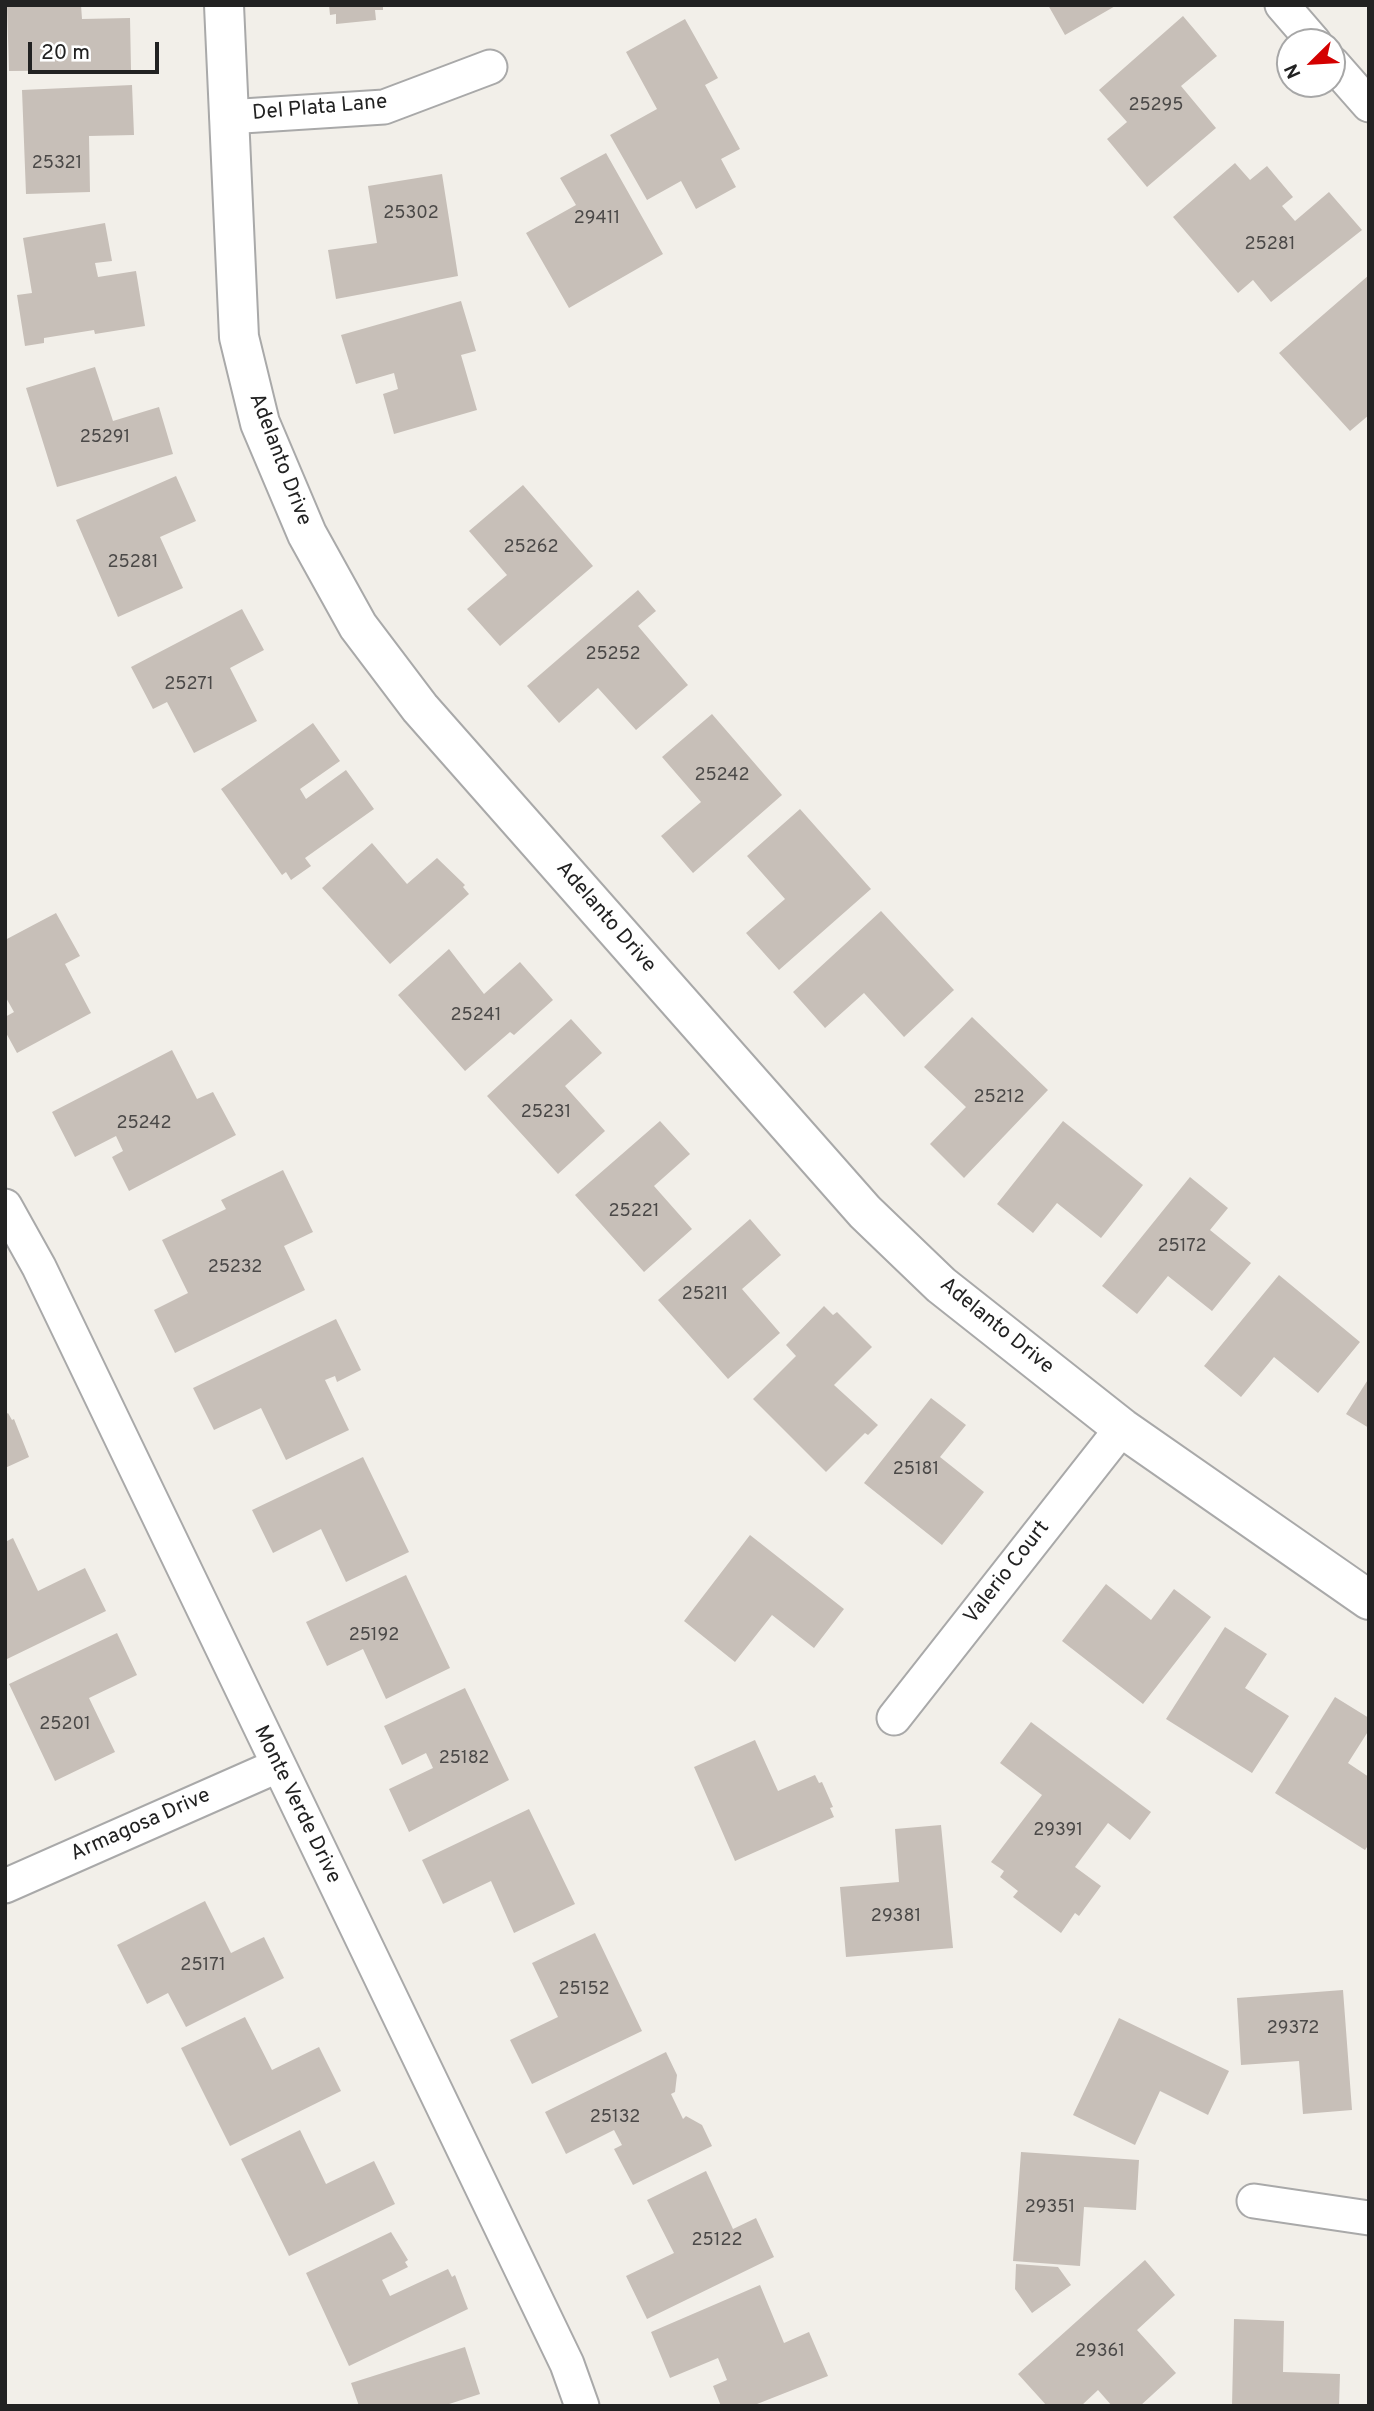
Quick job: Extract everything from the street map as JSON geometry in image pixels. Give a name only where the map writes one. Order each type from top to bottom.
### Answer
[{"type":"street","name":"Adelanto Drive","points":[[224,5],[239,337],[260,423],[307,534],[358,626],[420,708],[865,1212],[941,1285],[1122,1428],[1369,1600]]},
{"type":"street","points":[[1282,5],[1302,28]]},
{"type":"street","name":"Del Plata Lane","points":[[227,117],[384,107],[491,67]]},
{"type":"street","points":[[1346,79],[1369,106]]},
{"type":"street","name":"Monte Verde Drive","points":[[5,1206],[39,1267],[567,2364],[582,2406]]},
{"type":"street","name":"Valerio Court","points":[[894,1718],[1122,1428]]},
{"type":"street","name":"Armagosa Drive","points":[[5,1886],[277,1766]]},
{"type":"street","points":[[1254,2201],[1369,2218]]},
{"type":"building","points":[[7,5],[81,5],[82,19],[130,18],[131,70],[9,71]]},
{"type":"building","points":[[329,5],[383,5],[383,10],[375,10],[376,20],[336,24],[336,14],[330,15]]},
{"type":"building","points":[[1048,5],[1117,5],[1065,35]]},
{"type":"building","points":[[1183,16],[1217,56],[1181,86],[1216,128],[1147,187],[1107,139],[1127,122],[1099,90]]},
{"type":"building","points":[[685,19],[718,78],[705,85],[740,149],[721,159],[736,187],[696,209],[681,181],[647,200],[610,135],[657,109],[626,52]]},
{"type":"building","points":[[132,85],[134,135],[89,136],[90,192],[26,194],[22,90]]},
{"type":"building","points":[[606,153],[663,254],[569,308],[526,233],[576,205],[560,178]]},
{"type":"building","points":[[1235,163],[1250,180],[1267,166],[1293,197],[1282,206],[1295,221],[1329,192],[1362,230],[1271,302],[1253,280],[1238,293],[1173,217]]},
{"type":"building","points":[[442,174],[458,276],[336,299],[328,250],[377,243],[368,186]]},
{"type":"building","points":[[105,223],[112,261],[95,263],[98,277],[136,271],[145,326],[44,338],[44,343],[25,346],[17,295],[32,293],[23,238]]},
{"type":"building","points":[[1369,275],[1369,415],[1350,431],[1279,353]]},
{"type":"building","points":[[461,301],[476,351],[461,355],[477,410],[394,434],[383,394],[398,389],[394,373],[356,384],[341,335]]},
{"type":"building","points":[[95,367],[113,421],[159,407],[173,454],[57,487],[26,388]]},
{"type":"building","points":[[176,476],[196,521],[160,537],[183,588],[118,617],[76,520]]},
{"type":"building","points":[[523,485],[593,566],[500,646],[467,609],[507,575],[469,531]]},
{"type":"building","points":[[638,590],[656,611],[638,626],[688,685],[636,730],[598,688],[559,723],[527,686]]},
{"type":"building","points":[[242,609],[264,650],[230,668],[257,721],[194,753],[167,702],[153,709],[131,667]]},
{"type":"building","points":[[712,714],[782,795],[693,873],[661,836],[701,802],[662,757]]},
{"type":"building","points":[[313,723],[340,761],[300,789],[306,799],[346,770],[374,809],[305,858],[311,866],[291,880],[286,872],[282,875],[221,789]]},
{"type":"building","points":[[800,809],[871,889],[779,970],[746,933],[785,899],[747,856]]},
{"type":"building","points":[[372,843],[407,884],[437,858],[465,885],[463,887],[469,894],[390,964],[322,888]]},
{"type":"building","points":[[881,911],[954,990],[904,1037],[864,993],[825,1028],[793,992]]},
{"type":"building","points":[[56,913],[80,956],[65,964],[91,1013],[17,1053],[5,1031],[5,1017],[14,1012],[5,996],[5,940]]},
{"type":"building","points":[[449,949],[484,994],[520,962],[553,1000],[514,1035],[510,1032],[465,1071],[398,995]]},
{"type":"building","points":[[972,1017],[1048,1090],[964,1178],[930,1144],[966,1107],[924,1067]]},
{"type":"building","points":[[571,1019],[602,1053],[565,1086],[605,1131],[558,1174],[487,1096]]},
{"type":"building","points":[[172,1050],[197,1099],[213,1092],[236,1135],[129,1191],[112,1157],[123,1151],[116,1136],[75,1157],[52,1112]]},
{"type":"building","points":[[660,1121],[690,1154],[654,1186],[692,1229],[644,1272],[575,1195]]},
{"type":"building","points":[[1063,1121],[1143,1185],[1101,1238],[1057,1203],[1033,1233],[997,1204]]},
{"type":"building","points":[[283,1170],[313,1232],[284,1246],[305,1290],[175,1353],[154,1310],[188,1293],[162,1240],[226,1209],[221,1200]]},
{"type":"building","points":[[1190,1177],[1228,1208],[1210,1230],[1251,1263],[1212,1311],[1168,1276],[1137,1314],[1102,1286]]},
{"type":"building","points":[[750,1219],[781,1255],[742,1289],[780,1333],[728,1379],[658,1300]]},
{"type":"building","points":[[1279,1275],[1360,1342],[1318,1393],[1274,1357],[1241,1397],[1204,1366]]},
{"type":"building","points":[[824,1306],[833,1315],[837,1312],[872,1347],[834,1385],[878,1425],[868,1435],[865,1433],[826,1472],[753,1399],[796,1356],[786,1345]]},
{"type":"building","points":[[336,1319],[361,1370],[337,1382],[335,1376],[325,1380],[349,1430],[286,1460],[261,1408],[214,1430],[193,1388]]},
{"type":"building","points":[[1369,1378],[1369,1428],[1346,1414]]},
{"type":"building","points":[[931,1398],[966,1425],[940,1457],[984,1492],[942,1545],[864,1483]]},
{"type":"building","points":[[8,1413],[12,1420],[14,1419],[29,1457],[5,1468],[5,1415]]},
{"type":"building","points":[[363,1457],[409,1552],[346,1582],[321,1529],[273,1553],[252,1510]]},
{"type":"building","points":[[750,1535],[844,1609],[814,1648],[772,1615],[735,1662],[684,1621]]},
{"type":"building","points":[[13,1538],[38,1591],[85,1568],[106,1611],[5,1660],[5,1542]]},
{"type":"building","points":[[406,1575],[450,1668],[386,1699],[363,1649],[327,1666],[306,1622]]},
{"type":"building","points":[[1106,1584],[1151,1620],[1174,1589],[1211,1617],[1143,1704],[1062,1641]]},
{"type":"building","points":[[1225,1627],[1267,1654],[1245,1688],[1289,1716],[1252,1773],[1166,1719]]},
{"type":"building","points":[[117,1633],[137,1675],[89,1698],[115,1752],[55,1781],[9,1684]]},
{"type":"building","points":[[465,1688],[509,1780],[409,1832],[389,1789],[433,1768],[426,1753],[402,1765],[384,1726]]},
{"type":"building","points":[[1335,1697],[1369,1718],[1369,1730],[1348,1763],[1369,1777],[1369,1844],[1365,1850],[1275,1793]]},
{"type":"building","points":[[1031,1722],[1151,1812],[1130,1840],[1108,1823],[1075,1867],[1101,1886],[1079,1916],[1075,1913],[1061,1933],[1013,1897],[1018,1891],[1000,1877],[1004,1871],[991,1862],[1042,1795],[1000,1763]]},
{"type":"building","points":[[755,1740],[778,1791],[815,1775],[819,1783],[822,1782],[833,1807],[830,1808],[834,1817],[735,1861],[694,1767]]},
{"type":"building","points":[[529,1809],[575,1904],[514,1933],[491,1881],[443,1904],[422,1860]]},
{"type":"building","points":[[941,1825],[953,1948],[846,1957],[840,1887],[899,1882],[895,1829]]},
{"type":"building","points":[[205,1901],[231,1953],[264,1937],[284,1978],[186,2027],[168,1993],[147,2004],[117,1945]]},
{"type":"building","points":[[595,1933],[642,2031],[532,2084],[510,2040],[558,2017],[532,1963]]},
{"type":"building","points":[[1343,1990],[1352,2110],[1303,2114],[1299,2061],[1241,2065],[1237,1998]]},
{"type":"building","points":[[245,2017],[272,2070],[319,2047],[341,2091],[230,2146],[181,2048]]},
{"type":"building","points":[[1119,2018],[1229,2071],[1208,2115],[1160,2091],[1135,2145],[1073,2115]]},
{"type":"building","points":[[666,2052],[677,2075],[675,2092],[671,2094],[683,2119],[686,2116],[702,2125],[712,2146],[633,2185],[614,2149],[622,2145],[614,2130],[566,2154],[545,2112]]},
{"type":"building","points":[[300,2130],[326,2184],[374,2161],[395,2204],[289,2256],[241,2159]]},
{"type":"building","points":[[1021,2152],[1139,2160],[1136,2210],[1084,2207],[1080,2266],[1013,2261]]},
{"type":"building","points":[[706,2171],[733,2229],[756,2218],[774,2257],[647,2319],[626,2276],[674,2253],[647,2200]]},
{"type":"building","points":[[391,2232],[408,2260],[405,2262],[408,2267],[382,2280],[390,2296],[448,2269],[452,2277],[455,2275],[468,2309],[349,2366],[306,2273]]},
{"type":"building","points":[[1145,2260],[1175,2295],[1137,2330],[1176,2373],[1140,2406],[1112,2406],[1098,2390],[1081,2406],[1047,2406],[1018,2374]]},
{"type":"building","points":[[1016,2264],[1058,2267],[1071,2285],[1032,2313],[1015,2289]]},
{"type":"building","points":[[760,2285],[784,2343],[809,2332],[828,2376],[752,2406],[721,2406],[713,2386],[727,2380],[718,2358],[670,2378],[651,2332]]},
{"type":"building","points":[[1234,2319],[1284,2321],[1283,2372],[1340,2374],[1339,2406],[1232,2406]]},
{"type":"building","points":[[465,2347],[480,2394],[443,2406],[359,2406],[351,2383]]}]
